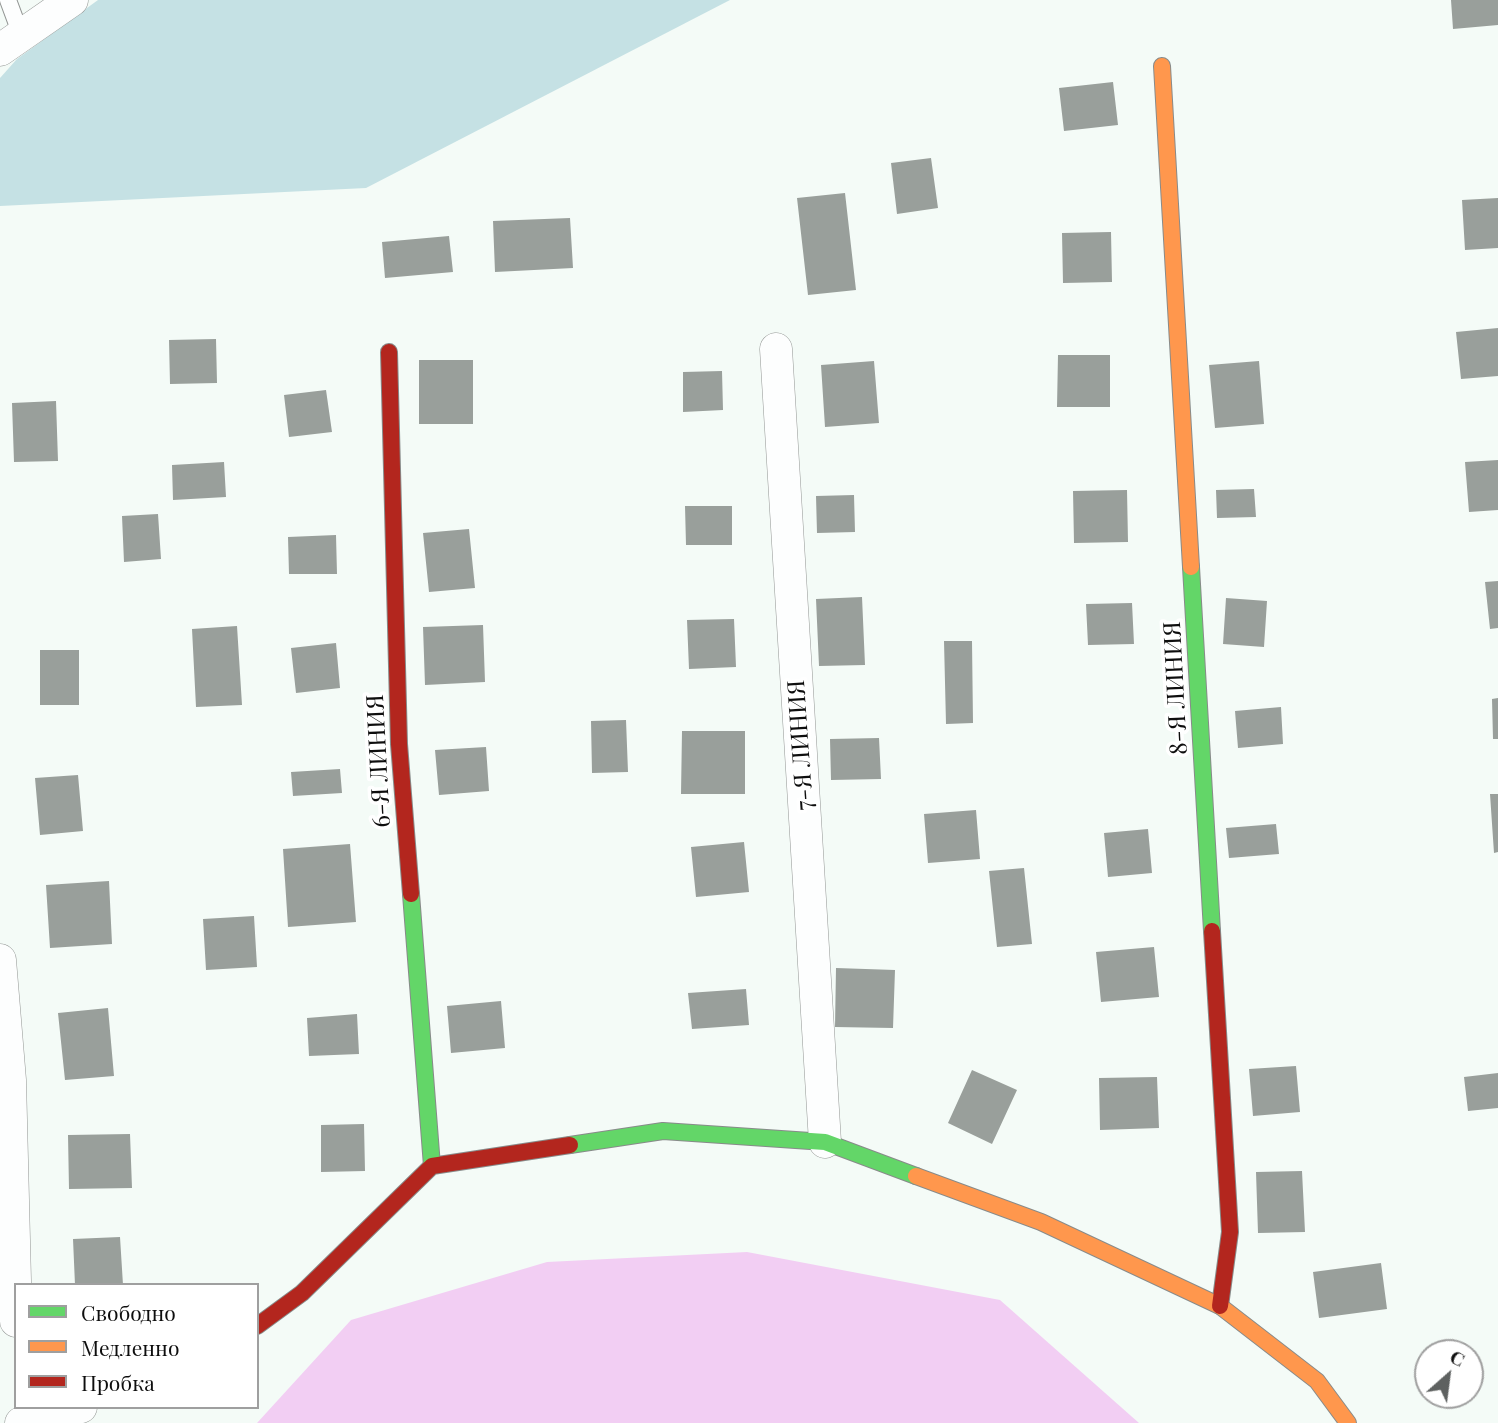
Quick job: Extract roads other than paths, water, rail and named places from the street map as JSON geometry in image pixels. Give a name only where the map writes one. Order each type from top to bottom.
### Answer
[{"type":"street","points":[[10,43],[72,0]]},
{"type":"street","name":"8-Я ЛИНИЯ","points":[[1162,66],[1230,1232],[1220,1307]]},
{"type":"street","name":"7-Я ЛИНИЯ","points":[[776,349],[825,1142]]},
{"type":"street","name":"6-Я ЛИНИЯ","points":[[389,352],[399,744],[432,1166]]},
{"type":"street","points":[[0,960],[10,1080],[15,1283]]},
{"type":"street","points":[[259,1325],[302,1293],[432,1166],[663,1131],[825,1142],[1041,1222],[1220,1307],[1317,1381],[1348,1423]]},
{"type":"street","points":[[0,1406],[21,1423],[74,1409]]},
{"type":"lane","points":[[8,0],[10,43]]}]
